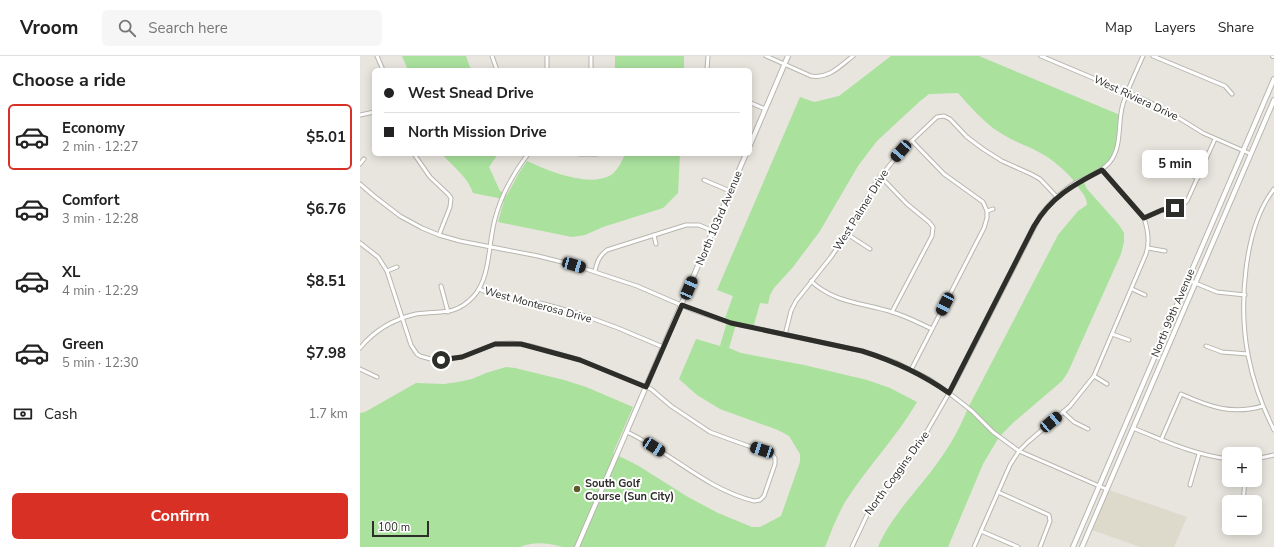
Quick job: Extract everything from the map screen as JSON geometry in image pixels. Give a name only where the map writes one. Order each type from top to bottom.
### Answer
[{"type":"main road","points":[[752,140],[788,56]]},
{"type":"main road","name":"North 99th Avenue","points":[[1073,547],[1274,79]]},
{"type":"main road","name":"North 99th Avenue","points":[[1082,547],[1274,100]]},
{"type":"main road","name":"North 103rd Avenue","points":[[577,547],[745,156]]},
{"type":"main road","points":[[1112,455],[1120,458]]},
{"type":"street","points":[[377,56],[382,68]]},
{"type":"street","points":[[492,56],[496,68]]},
{"type":"street","points":[[547,56],[547,68]]},
{"type":"street","points":[[591,56],[591,68]]},
{"type":"street","points":[[707,68],[708,56]]},
{"type":"street","points":[[766,56],[811,76],[822,77],[831,73],[853,56]]},
{"type":"street","name":"West Riviera Drive","points":[[1041,56],[1156,105],[1215,139],[1251,154]]},
{"type":"street","name":"North Coggins Drive","points":[[852,547],[868,513],[920,443],[949,393],[1041,214],[1057,197],[1074,184],[1102,170],[1113,157],[1118,145],[1120,115],[1143,56]]},
{"type":"street","points":[[1153,56],[1225,86],[1232,94]]},
{"type":"street","points":[[752,103],[765,109]]},
{"type":"street","points":[[360,115],[372,112]]},
{"type":"street","name":"West Palmer Drive","points":[[785,335],[791,311],[796,300],[847,234],[880,176],[901,151],[938,117],[944,116],[950,119],[968,137],[983,149],[1002,161],[1031,174],[1040,180],[1057,197]]},
{"type":"street","points":[[1144,218],[1162,210],[1182,206],[1187,201],[1215,139]]},
{"type":"street","points":[[911,370],[986,224],[987,211],[983,202],[944,174],[912,141]]},
{"type":"street","points":[[415,156],[430,177],[448,194],[450,198],[450,207],[439,235]]},
{"type":"street","points":[[360,348],[383,327],[403,318],[424,313],[448,312],[463,306],[473,297],[479,289],[484,277],[495,218],[501,201],[510,181],[527,156]]},
{"type":"street","points":[[360,164],[364,159]]},
{"type":"street","points":[[1163,163],[1198,178]]},
{"type":"street","points":[[974,547],[1010,465],[1019,451],[1076,400],[1094,376],[1148,248],[1148,232],[1144,218],[1102,170]]},
{"type":"street","points":[[880,176],[898,196],[933,227],[932,236],[892,312]]},
{"type":"street","points":[[704,180],[730,191]]},
{"type":"street","points":[[360,184],[400,216],[439,235],[460,241],[538,256],[595,271],[638,286],[682,305],[731,323],[862,351],[895,362],[929,379],[949,393],[972,411],[993,432],[1019,451],[1106,490]]},
{"type":"street","points":[[1274,189],[1262,207],[1255,225],[1249,250],[1245,295],[1245,329],[1248,354],[1263,406],[1274,430]]},
{"type":"street","points":[[987,211],[993,209]]},
{"type":"street","points":[[595,271],[599,259],[607,250],[686,225],[699,225],[713,231]]},
{"type":"street","points":[[847,234],[870,249]]},
{"type":"street","points":[[654,235],[656,244]]},
{"type":"street","points":[[360,243],[378,257],[387,272],[414,350],[417,354],[434,360],[452,359],[470,354],[495,344],[521,344],[580,360],[646,387],[657,393],[675,409],[710,432],[772,454],[776,461],[764,496],[760,500],[754,501],[746,499],[708,482],[644,440],[627,432]]},
{"type":"street","points":[[1148,248],[1165,251]]},
{"type":"street","points":[[387,272],[397,267]]},
{"type":"street","points":[[1188,280],[1217,292],[1245,295]]},
{"type":"street","points":[[811,281],[825,292],[836,297],[892,312],[932,329]]},
{"type":"street","points":[[442,286],[448,312]]},
{"type":"street","name":"West Monterosa Drive","points":[[479,289],[491,294],[544,304],[580,314],[663,347]]},
{"type":"street","points":[[1132,289],[1145,295]]},
{"type":"street","points":[[1112,334],[1129,340]]},
{"type":"street","points":[[1206,346],[1222,352],[1248,354]]},
{"type":"street","points":[[360,369],[376,377]]},
{"type":"street","points":[[1094,376],[1107,384]]},
{"type":"street","points":[[1161,440],[1181,394],[1204,404],[1224,409],[1238,410],[1263,406]]},
{"type":"street","points":[[1063,412],[1074,422],[1088,429]]},
{"type":"street","points":[[1133,428],[1199,454],[1222,458]]},
{"type":"street","points":[[1190,485],[1199,454]]},
{"type":"street","points":[[1262,458],[1274,455]]},
{"type":"street","points":[[998,492],[1049,515],[1050,522],[1040,547]]},
{"type":"street","points":[[981,531],[1018,547]]},
{"type":"shaded area","points":[[1109,490],[1187,517],[1174,547],[1140,547],[1092,530]]},
{"type":"green space","points":[[402,56],[466,56],[470,68],[407,68]]},
{"type":"green space","points":[[615,56],[684,56],[684,68],[615,68]]},
{"type":"green space","name":"South Golf Course (Sun City)","points":[[891,56],[979,56],[1120,115],[1117,144],[1112,157],[1103,169],[1083,180],[1087,189],[1119,225],[1124,233],[1124,242],[1121,254],[1068,372],[1062,381],[1015,421],[999,437],[983,464],[948,547],[878,547],[890,524],[951,443],[1058,235],[1078,211],[1087,205],[1085,197],[1077,184],[1054,161],[1007,137],[993,128],[979,116],[958,93],[929,94],[877,141],[858,166],[820,231],[793,267],[774,288],[770,295],[768,304],[760,303],[753,328],[736,324],[729,348],[741,353],[804,365],[867,380],[890,388],[917,402],[900,428],[845,502],[825,547],[563,547],[541,543],[520,547],[360,547],[360,413],[365,412],[416,383],[444,384],[458,382],[472,379],[506,367],[564,380],[586,387],[633,407],[613,453],[637,465],[688,497],[718,513],[752,527],[760,527],[781,516],[800,462],[800,454],[789,436],[778,430],[720,409],[697,395],[679,379],[696,339],[720,346],[727,322],[724,321],[733,296],[717,290],[800,97],[814,102],[839,96]]},
{"type":"green space","points":[[444,156],[497,156],[489,167],[500,191],[507,195],[527,161],[569,177],[592,180],[602,179],[611,175],[618,168],[624,156],[680,156],[678,193],[663,208],[603,227],[585,235],[572,237],[498,222],[504,201],[498,198],[473,193],[464,177]]},
{"type":"place","name":"South Golf Course (Sun City)","points":[[577,489]]},
{"type":"route","points":[[441,360],[462,357],[495,344],[521,344],[580,360],[646,387],[682,305],[731,323],[862,351],[882,357],[922,375],[949,393],[1034,226],[1048,205],[1057,197],[1074,184],[1102,170],[1144,218],[1162,210],[1175,208]]}]
